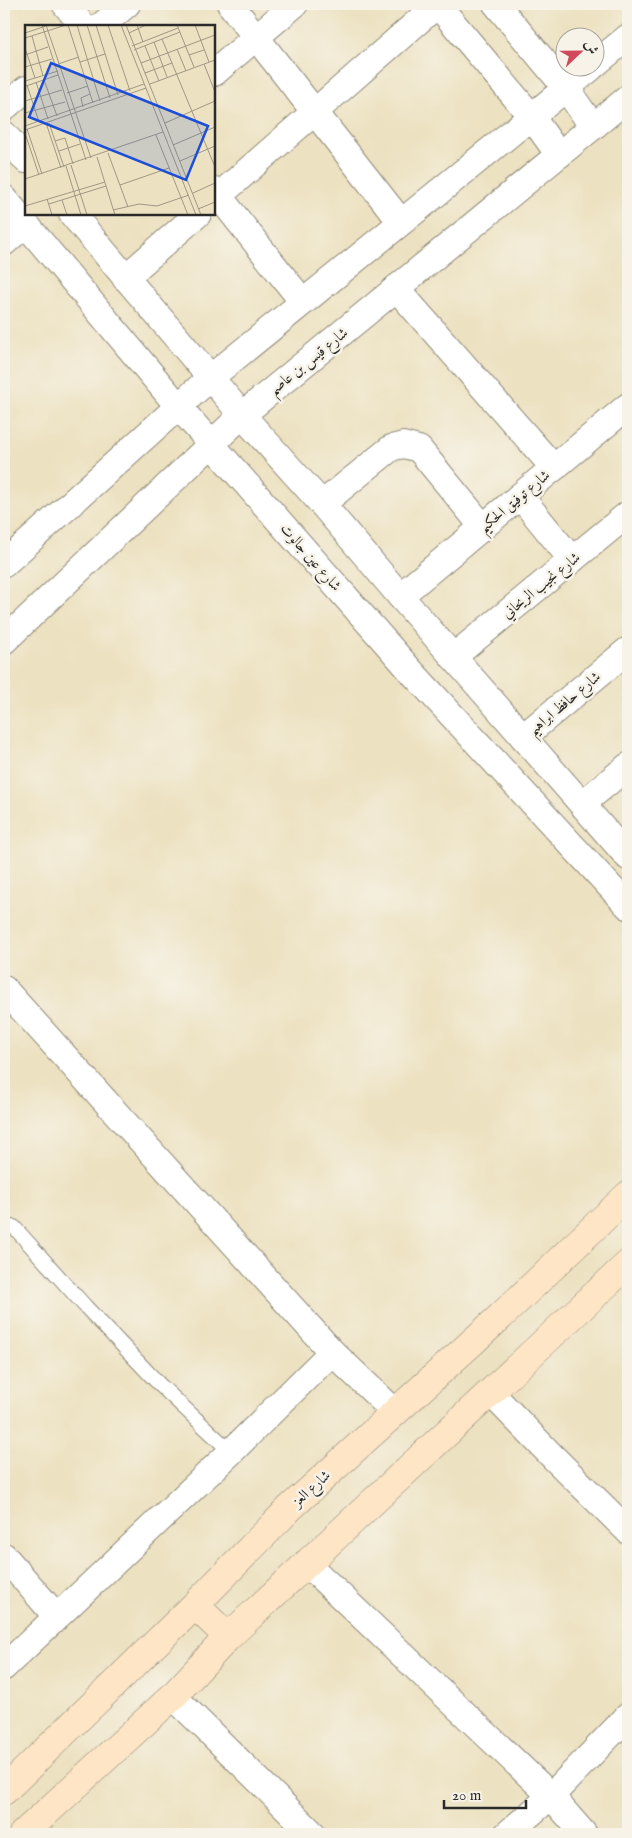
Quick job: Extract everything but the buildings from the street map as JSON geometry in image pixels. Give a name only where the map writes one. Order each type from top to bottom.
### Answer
[{"type":"main road","name":"شارع العز","points":[[4,1791],[196,1604],[290,1508],[501,1316],[628,1195]]},
{"type":"main road","points":[[23,1834],[173,1696],[228,1637],[306,1563],[628,1264]]},
{"type":"main road","points":[[196,1604],[228,1637]]},
{"type":"street","points":[[65,4],[82,25]]},
{"type":"street","points":[[102,25],[127,4]]},
{"type":"street","points":[[230,4],[401,222]]},
{"type":"street","points":[[215,72],[295,4]]},
{"type":"street","points":[[303,302],[215,196],[315,112],[438,4],[531,116],[559,155]]},
{"type":"street","points":[[496,4],[566,88],[593,127]]},
{"type":"street","points":[[604,57],[628,37]]},
{"type":"street","points":[[4,564],[210,378],[578,78]]},
{"type":"street","points":[[4,108],[25,90]]},
{"type":"street","name":"شارع قيس بن عاصم","points":[[6,635],[242,415],[628,98]]},
{"type":"street","points":[[4,134],[25,159]]},
{"type":"street","name":"شارع عين جالوت","points":[[5,202],[26,224],[178,406],[410,670],[628,906]]},
{"type":"street","points":[[73,215],[210,378],[322,504],[628,857]]},
{"type":"street","points":[[125,278],[197,215]]},
{"type":"street","points":[[4,243],[26,224]]},
{"type":"street","points":[[396,288],[554,468]]},
{"type":"street","name":"شارع توفيق الحكيم","points":[[400,596],[628,406]]},
{"type":"street","points":[[322,504],[391,448],[403,444],[419,449],[482,527]]},
{"type":"street","points":[[520,496],[572,560]]},
{"type":"street","name":"شارع نجيب الريحاني","points":[[453,657],[628,514]]},
{"type":"street","name":"شارع حافظ ابراهيم","points":[[523,737],[628,650]]},
{"type":"street","points":[[582,804],[628,766]]},
{"type":"street","points":[[4,989],[332,1352],[395,1412]]},
{"type":"street","points":[[4,1667],[231,1452],[332,1352]]},
{"type":"street","points":[[490,1392],[552,1457],[628,1531]]},
{"type":"street","points":[[4,1556],[56,1616]]},
{"type":"street","points":[[306,1563],[551,1796],[584,1834]]},
{"type":"street","points":[[173,1696],[313,1834]]},
{"type":"street","points":[[507,1834],[551,1796],[628,1716]]},
{"type":"lane","points":[[14,1227],[159,1384],[231,1452]]}]
